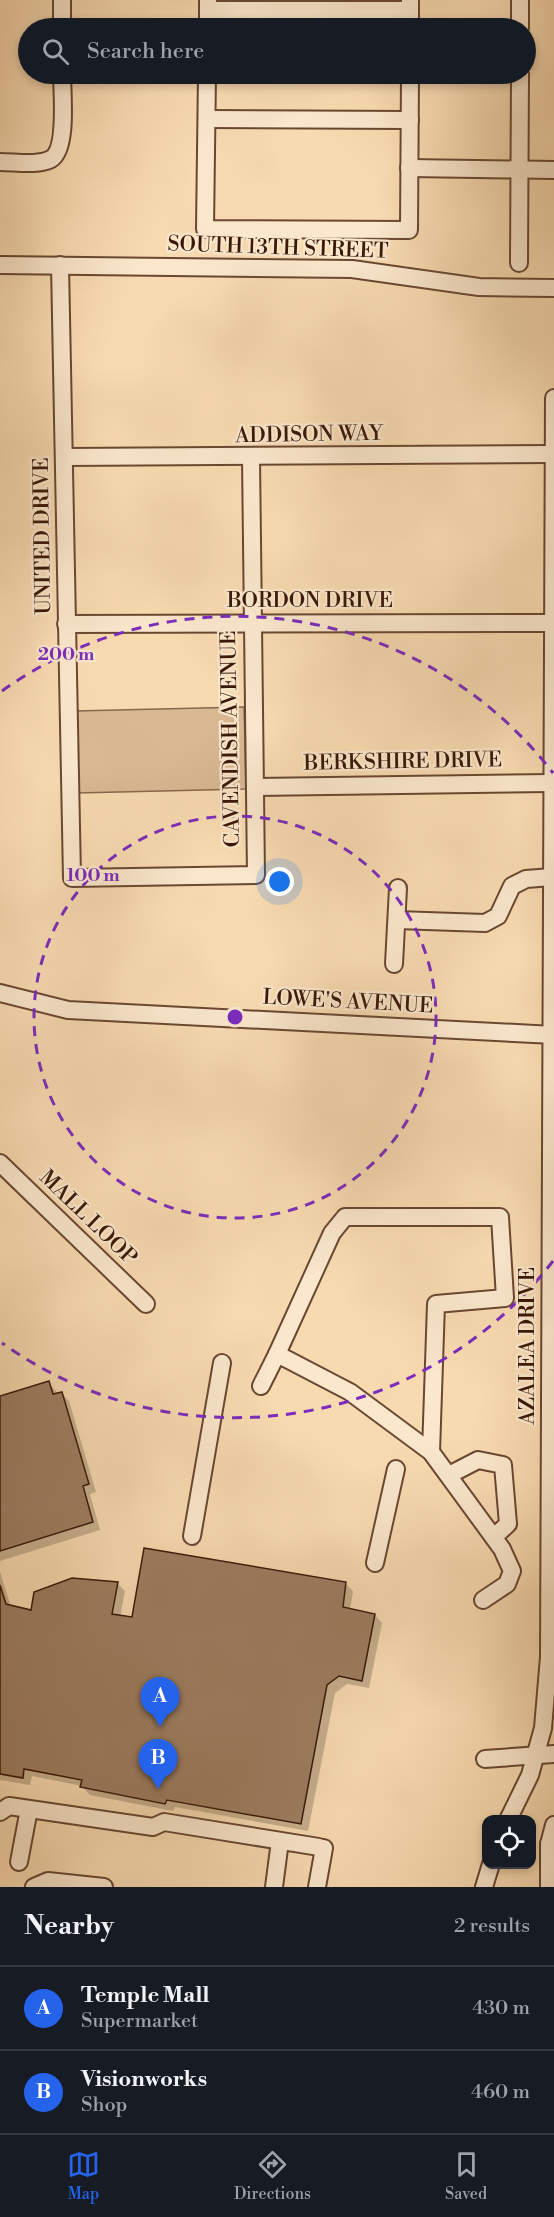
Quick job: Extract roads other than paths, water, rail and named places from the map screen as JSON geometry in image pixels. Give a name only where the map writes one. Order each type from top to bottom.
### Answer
[{"type":"street","points":[[62,0],[62,18]]},
{"type":"street","points":[[520,0],[520,18]]},
{"type":"street","points":[[208,5],[410,5]]},
{"type":"street","points":[[0,162],[40,162],[52,158],[59,151],[62,132],[62,84]]},
{"type":"street","points":[[207,84],[206,230],[409,230],[410,84]]},
{"type":"street","points":[[519,263],[520,84]]},
{"type":"street","points":[[207,119],[410,120]]},
{"type":"street","points":[[409,168],[554,170]]},
{"type":"street","name":"UNITED DRIVE","points":[[60,265],[72,878],[256,875]]},
{"type":"street","name":"SOUTH 13TH STREET","points":[[0,266],[352,269],[479,287],[554,288]]},
{"type":"street","name":"AZALEA DRIVE","points":[[510,1815],[530,1775],[543,1728],[549,1657],[553,1321],[551,783],[554,398]]},
{"type":"street","name":"ADDISON WAY","points":[[65,457],[251,458],[553,454]]},
{"type":"street","name":"CAVENDISH AVENUE","points":[[251,458],[256,875]]},
{"type":"street","name":"BORDON DRIVE","points":[[66,624],[553,623]]},
{"type":"street","name":"BERKSHIRE DRIVE","points":[[256,787],[551,783]]},
{"type":"street","points":[[397,920],[485,923],[498,916],[512,886],[526,879],[552,877]]},
{"type":"street","points":[[394,964],[398,888]]},
{"type":"street","name":"LOWE'S AVENUE","points":[[0,993],[68,1010],[553,1035]]},
{"type":"street","name":"MALL LOOP","points":[[0,1163],[146,1304]]},
{"type":"street","points":[[261,1386],[332,1233],[345,1216],[500,1217],[505,1298],[436,1304],[431,1452]]},
{"type":"street","points":[[277,1354],[351,1392],[431,1452],[502,1549],[512,1571],[507,1584],[483,1600]]},
{"type":"street","points":[[192,1536],[222,1363]]},
{"type":"street","points":[[449,1475],[478,1460],[503,1465],[508,1524],[494,1538]]},
{"type":"street","points":[[375,1563],[396,1469]]},
{"type":"street","points":[[485,1759],[554,1754]]},
{"type":"street","points":[[0,1812],[9,1806],[153,1827],[164,1822],[322,1847],[317,1887]]},
{"type":"street","points":[[19,1862],[29,1809]]},
{"type":"street","points":[[549,1887],[554,1825]]},
{"type":"street","points":[[274,1887],[280,1841]]},
{"type":"street","points":[[484,1887],[489,1869]]},
{"type":"street","points":[[34,1887],[48,1881],[104,1887]]},
{"type":"place","name":"Temple Mall","points":[[160,1727]]},
{"type":"place","name":"Visionworks","points":[[158,1789]]}]
